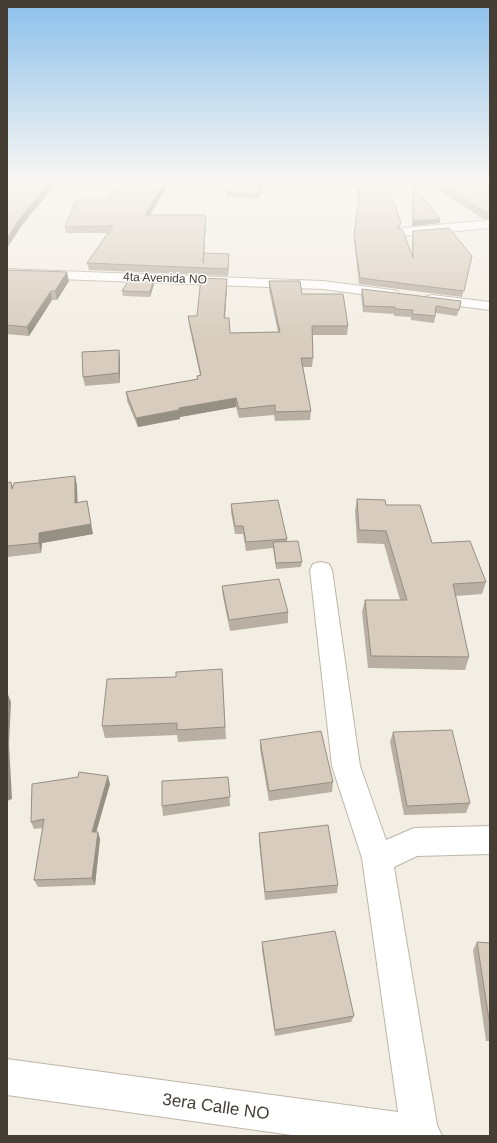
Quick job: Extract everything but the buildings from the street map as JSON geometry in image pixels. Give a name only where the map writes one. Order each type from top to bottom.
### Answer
[{"type":"street","name":"4ta Avenida NO","points":[[7,273],[323,285],[406,296]]},
{"type":"street","points":[[422,298],[490,306]]},
{"type":"street","points":[[321,570],[346,766],[377,858],[422,1135]]},
{"type":"street","points":[[377,858],[398,851],[414,842],[490,840]]},
{"type":"street","name":"3era Calle NO","points":[[7,1077],[422,1135]]}]
